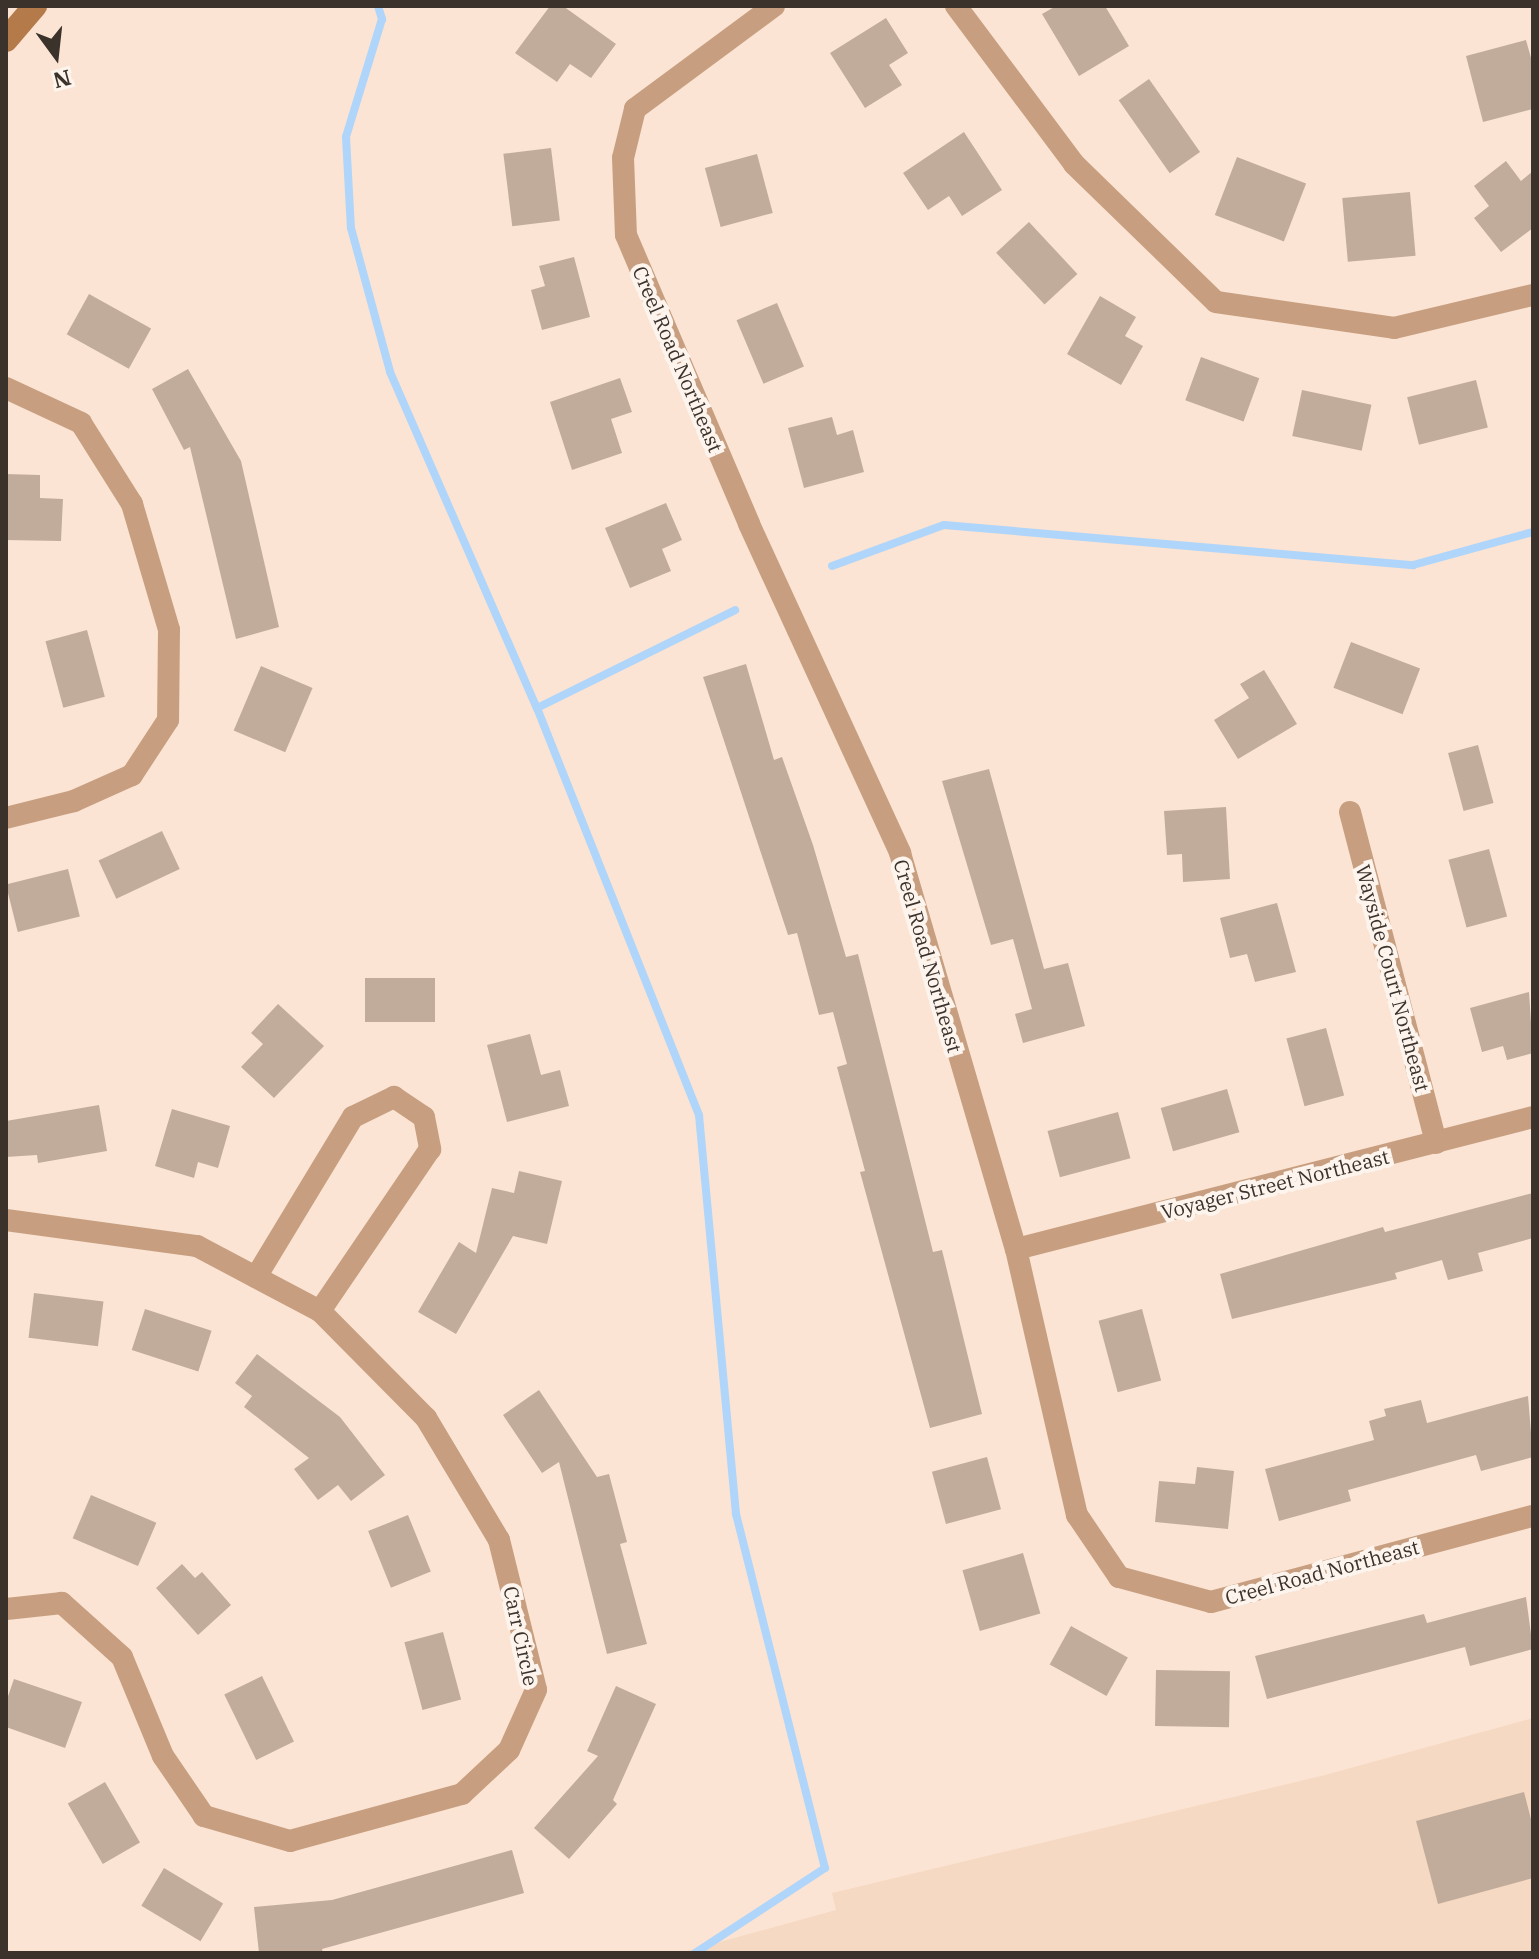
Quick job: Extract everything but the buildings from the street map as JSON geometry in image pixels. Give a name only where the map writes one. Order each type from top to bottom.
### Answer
[{"type":"street","points":[[6,40],[35,6]]},
{"type":"street","name":"Creel Road Northeast","points":[[774,6],[635,109],[623,158],[626,235],[749,524],[900,853],[1016,1249],[1077,1515],[1119,1577],[1211,1602],[1533,1516]]},
{"type":"street","points":[[956,6],[1074,164],[1216,302],[1394,328],[1533,295]]},
{"type":"street","points":[[6,388],[81,423],[132,504],[169,630],[168,720],[132,775],[74,801],[6,818]]},
{"type":"street","name":"Wayside Court Northeast","points":[[1350,812],[1436,1143]]},
{"type":"street","points":[[256,1277],[353,1117],[394,1097],[424,1117],[430,1149],[320,1311]]},
{"type":"street","name":"Voyager Street Northeast","points":[[1016,1249],[1533,1117]]},
{"type":"street","name":"Carr Circle","points":[[6,1220],[197,1246],[320,1311],[426,1418],[499,1540],[536,1690],[509,1750],[462,1794],[290,1841],[204,1816],[163,1756],[122,1657],[62,1603],[6,1609]]},
{"type":"shaded area","points":[[1533,1718],[1533,1953],[680,1953],[836,1910],[832,1893],[1325,1775]]},
{"type":"waterway","points":[[378,6],[382,19],[346,137],[351,228],[390,372],[537,708],[699,1115],[736,1514],[825,1868],[695,1953]]},
{"type":"waterway","points":[[832,566],[944,525],[1413,565],[1533,532]]},
{"type":"waterway","points":[[537,708],[735,610]]}]
